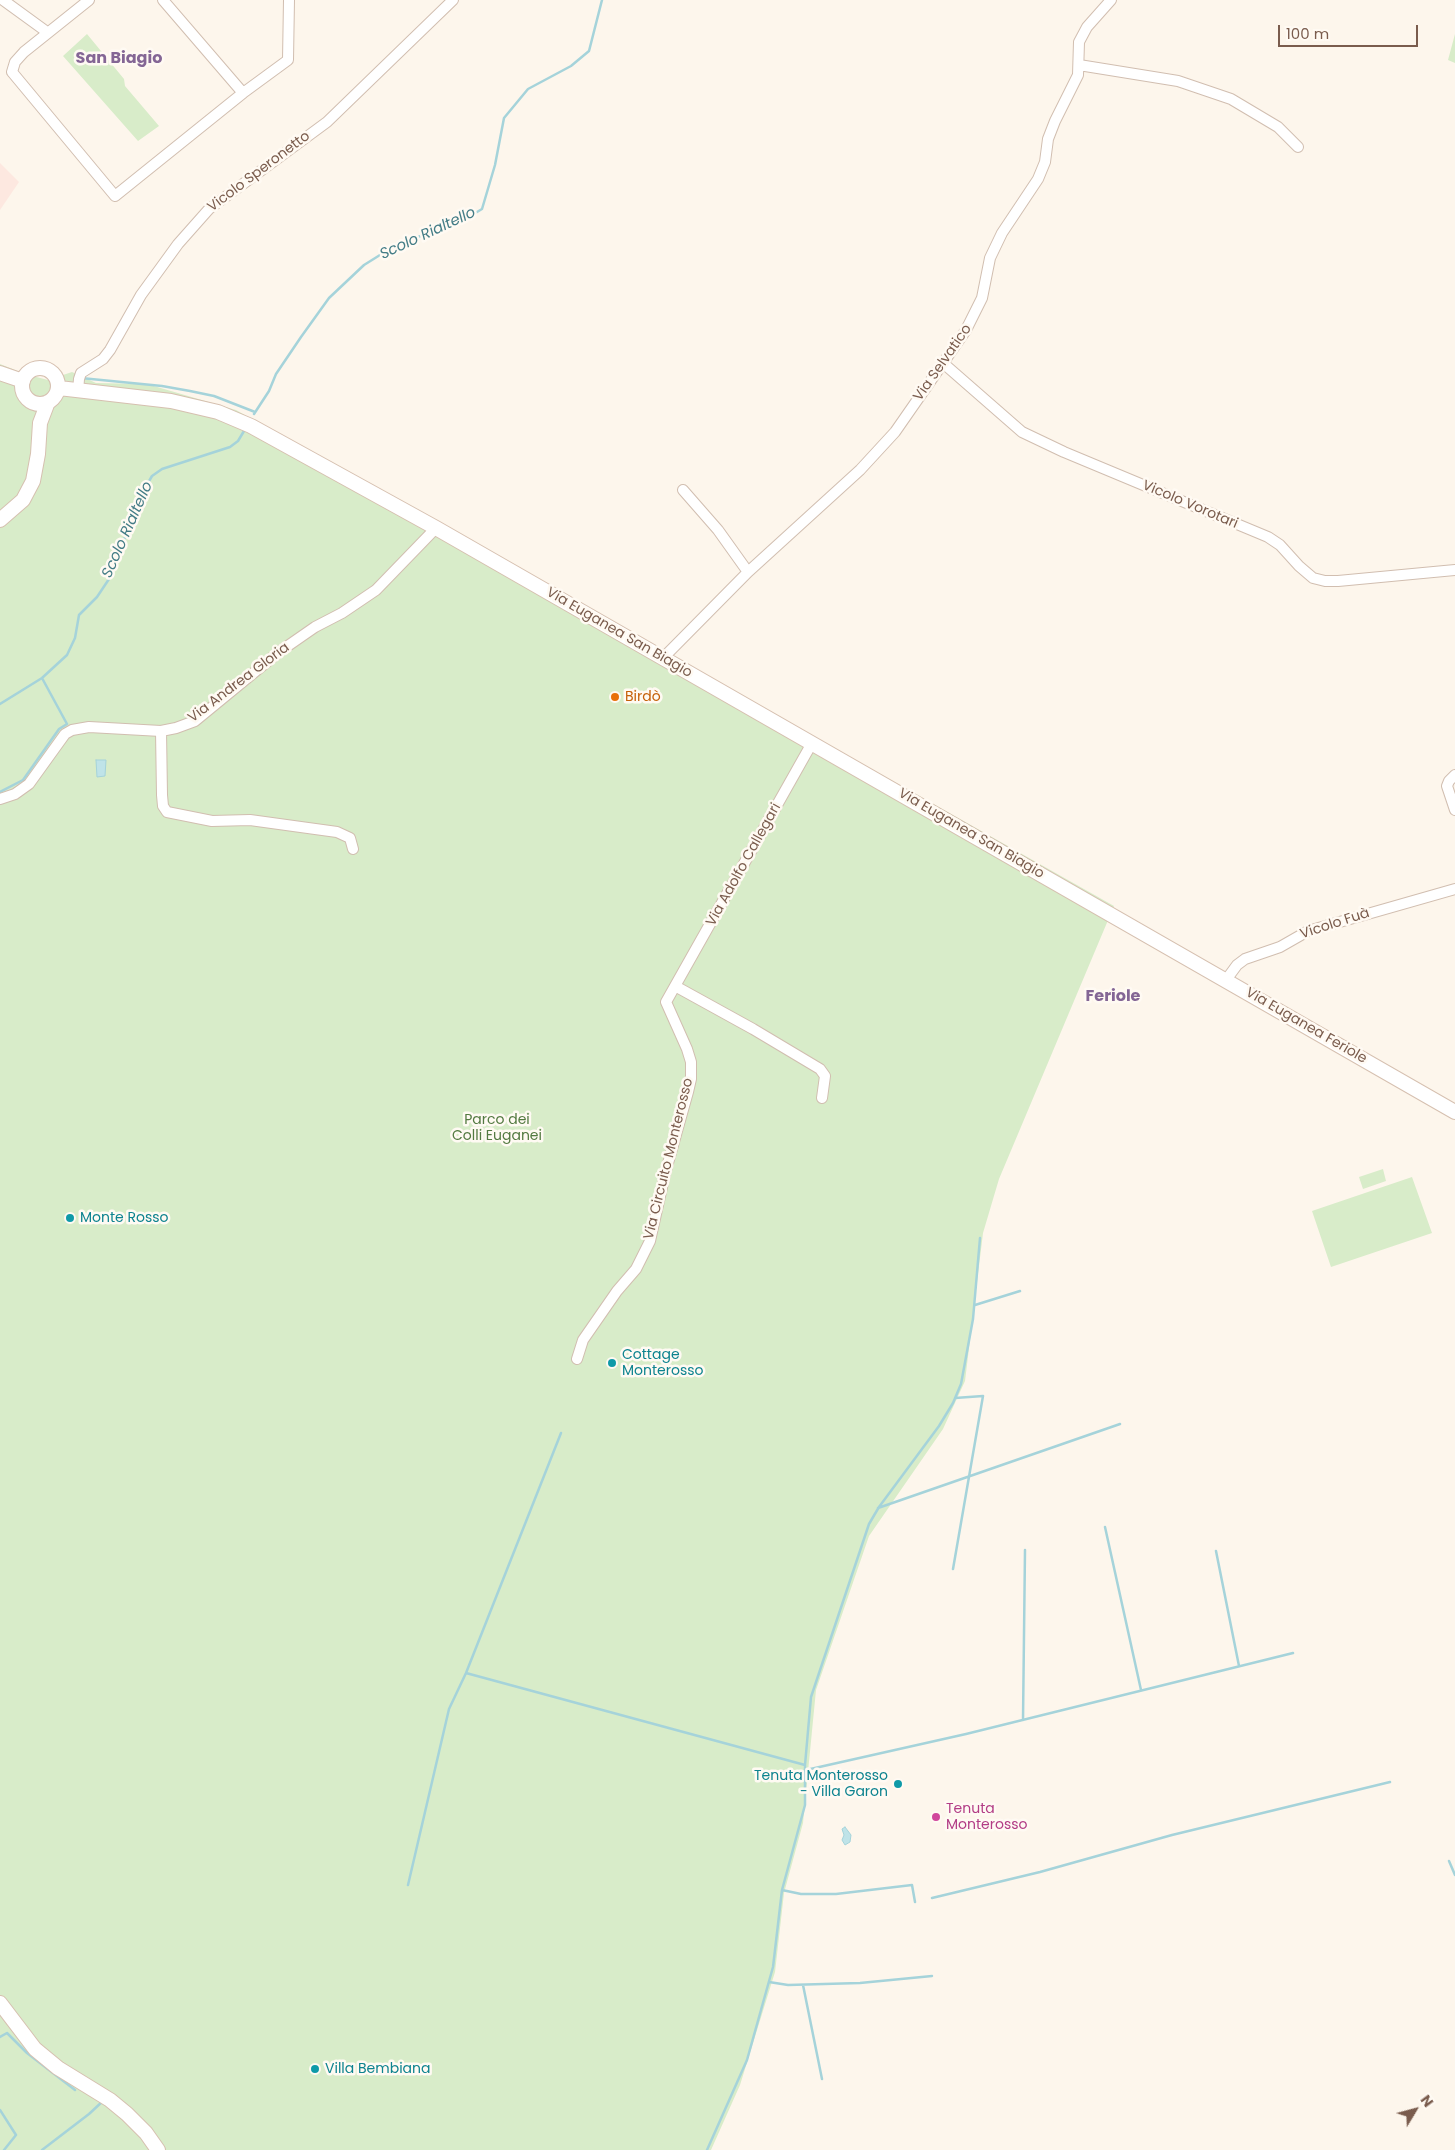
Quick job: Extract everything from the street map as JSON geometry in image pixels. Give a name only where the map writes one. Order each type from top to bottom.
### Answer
[{"type":"main road","points":[[0,520],[23,500],[33,481],[38,454],[40,423],[48,402],[56,395],[58,388],[52,372],[42,368],[32,369],[23,381],[23,391],[33,402],[40,423]]},
{"type":"main road","points":[[0,372],[23,381]]},
{"type":"main road","name":"Via Euganea San Biagio","points":[[58,388],[171,401],[231,417],[321,463],[1157,940]]},
{"type":"main road","points":[[33,402],[48,402]]},
{"type":"main road","name":"Via Euganea Feriole","points":[[1157,940],[1455,1112]]},
{"type":"main road","points":[[0,2003],[35,2049],[58,2068],[110,2100],[146,2133],[158,2150]]},
{"type":"street","points":[[3,0],[47,32]]},
{"type":"street","points":[[89,0],[24,52],[15,62],[12,72],[115,196],[243,93],[288,60],[288,0]]},
{"type":"street","points":[[163,0],[243,93]]},
{"type":"street","name":"Vicolo Speronetto","points":[[78,391],[79,379],[82,373],[103,358],[110,350],[141,295],[178,244],[209,209],[327,122],[454,0]]},
{"type":"street","name":"Via Selvatico","points":[[663,658],[748,572],[860,470],[895,432],[966,330],[982,298],[990,258],[1002,233],[1038,179],[1055,121],[1078,76],[1078,42],[1087,27],[1111,0]]},
{"type":"street","points":[[1079,65],[1178,81],[1231,99],[1278,127],[1298,146]]},
{"type":"street","name":"Vicolo Vorotari","points":[[943,363],[1022,432],[1064,452],[1268,537],[1280,545],[1313,578],[1338,582],[1455,570]]},
{"type":"street","points":[[683,490],[718,530],[748,572]]},
{"type":"street","name":"Via Andrea Gloria","points":[[161,731],[176,728],[195,720],[279,652],[315,627],[376,590],[436,528]]},
{"type":"street","points":[[0,799],[15,794],[29,784],[65,734],[72,730],[89,727],[161,731],[162,795],[163,806],[168,812],[212,821],[250,820],[337,832],[350,838],[353,849]]},
{"type":"street","name":"Via Adolfo Callegari","points":[[666,1002],[812,743]]},
{"type":"street","points":[[1455,775],[1447,786],[1455,810]]},
{"type":"street","name":"Vicolo Fuà","points":[[1226,980],[1237,965],[1245,959],[1280,947],[1308,931],[1455,889]]},
{"type":"street","points":[[675,986],[820,1069],[825,1076],[822,1098]]},
{"type":"street","name":"Via Circuito Monterosso","points":[[577,1359],[583,1340],[617,1291],[636,1269],[650,1240],[665,1174],[688,1092],[691,1079],[691,1062],[666,1002]]},
{"type":"shaded area","points":[[0,163],[19,182],[0,210]]},
{"type":"green space","points":[[87,34],[124,79],[125,86],[159,126],[138,141],[63,56]]},
{"type":"green space","points":[[1455,34],[1455,63],[1448,60]]},
{"type":"green space","name":"Parco dei Colli Euganei","points":[[0,364],[25,374],[48,380],[72,372],[96,383],[147,384],[236,410],[1114,906],[999,1179],[983,1233],[965,1381],[943,1429],[869,1536],[816,1690],[803,1823],[784,1893],[775,1972],[740,2085],[711,2150],[0,2150]]},
{"type":"green space","points":[[1383,1169],[1386,1181],[1363,1189],[1359,1177]]},
{"type":"green space","points":[[1412,1177],[1432,1233],[1331,1267],[1312,1211]]},
{"type":"water","points":[[96,760],[106,760],[105,776],[97,777]]},
{"type":"water","points":[[845,1827],[851,1835],[850,1842],[845,1845],[842,1840],[844,1835],[842,1829]]},
{"type":"waterway","name":"Scolo Rialtello","points":[[254,414],[269,391],[276,374],[329,298],[364,265],[396,245],[462,221],[482,209],[495,165],[504,118],[528,89],[571,66],[589,51],[602,0]]},
{"type":"waterway","points":[[81,378],[162,386],[190,391],[214,396],[255,412]]},
{"type":"waterway","name":"Scolo Rialtello","points":[[0,704],[42,678],[67,655],[75,638],[79,615],[97,597],[111,576],[123,541],[134,522],[145,488],[152,476],[162,469],[230,447],[238,441],[244,431]]},
{"type":"waterway","points":[[0,792],[23,780],[59,729],[67,724],[42,678]]},
{"type":"waterway","points":[[707,2150],[747,2060],[773,1967],[782,1890],[805,1805],[805,1765],[811,1697],[869,1524],[879,1507],[939,1426],[953,1403],[961,1384],[973,1319],[980,1238]]},
{"type":"waterway","points":[[975,1305],[1020,1291]]},
{"type":"waterway","points":[[953,1569],[983,1396],[955,1398]]},
{"type":"waterway","points":[[878,1508],[1120,1424]]},
{"type":"waterway","points":[[408,1885],[449,1709],[466,1673],[561,1433]]},
{"type":"waterway","points":[[1105,1527],[1141,1690]]},
{"type":"waterway","points":[[1023,1720],[1025,1550]]},
{"type":"waterway","points":[[1216,1551],[1239,1666]]},
{"type":"waterway","points":[[806,1770],[966,1734],[1293,1653]]},
{"type":"waterway","points":[[466,1673],[805,1765]]},
{"type":"waterway","points":[[932,1898],[1040,1872],[1172,1835],[1390,1782]]},
{"type":"waterway","points":[[1449,1861],[1455,1875]]},
{"type":"waterway","points":[[782,1890],[801,1894],[836,1894],[912,1885],[915,1902]]},
{"type":"waterway","points":[[769,1982],[788,1985],[860,1983],[932,1976]]},
{"type":"waterway","points":[[803,1985],[822,2079]]},
{"type":"waterway","points":[[0,2037],[7,2033],[27,2053],[75,2090]]},
{"type":"waterway","points":[[42,2150],[103,2101]]},
{"type":"waterway","points":[[0,2110],[16,2135],[4,2150]]},
{"type":"place","name":"Birdò","points":[[615,697]]},
{"type":"place","name":"Monte Rosso","points":[[70,1218]]},
{"type":"place","name":"Cottage Monterosso","points":[[612,1363]]},
{"type":"place","name":"Tenuta Monterosso - Villa Garon","points":[[898,1784]]},
{"type":"place","name":"Tenuta Monterosso","points":[[936,1817]]},
{"type":"place","name":"Villa Bembiana","points":[[315,2069]]},
{"type":"district","name":"San Biagio","points":[[119,59]]},
{"type":"district","name":"Feriole","points":[[1113,997]]}]
